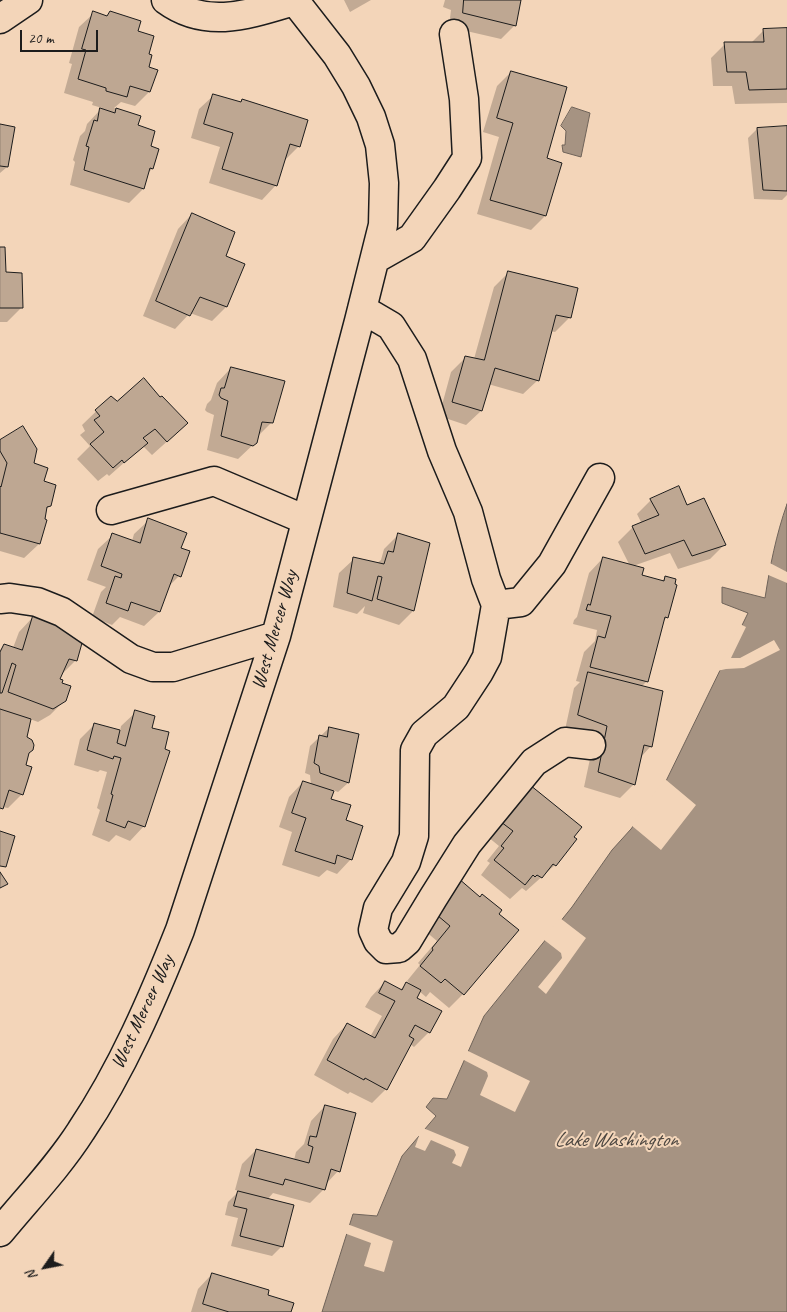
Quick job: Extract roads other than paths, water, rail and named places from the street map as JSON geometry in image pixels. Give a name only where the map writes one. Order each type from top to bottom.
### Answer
[{"type":"street","points":[[0,19],[28,0]]},
{"type":"street","points":[[166,0],[191,13],[214,18],[242,16],[294,1]]},
{"type":"street","name":"West Mercer Way","points":[[0,1232],[81,1132],[111,1083],[162,975],[183,921],[276,636],[375,259],[383,225],[384,182],[380,145],[371,117],[356,86],[336,55],[294,1]]},
{"type":"street","points":[[375,259],[412,238],[447,189],[466,158],[464,99],[454,34]]},
{"type":"street","points":[[362,309],[390,326],[412,359],[442,451],[468,512],[486,579],[496,605],[486,657],[479,672],[456,707],[424,734],[415,750],[414,836],[406,862],[378,908],[373,930],[378,941],[386,949],[398,948],[407,941],[467,844],[534,762],[565,742],[591,745]]},
{"type":"street","points":[[496,605],[521,602],[552,564],[600,478]]},
{"type":"street","points":[[111,510],[214,481],[306,520]]},
{"type":"street","points":[[0,599],[10,598],[36,602],[62,612],[131,659],[153,667],[173,667],[276,636]]},
{"type":"water","points":[[572,107],[590,113],[581,157],[563,152],[562,145],[565,145],[566,131],[561,126]]},
{"type":"water","name":"Lake Washington","points":[[787,504],[787,1312],[322,1312],[353,1214],[377,1216],[402,1156],[436,1116],[426,1107],[433,1098],[447,1099],[484,1016],[572,907],[612,850],[631,829],[666,781],[748,613],[722,603],[722,587],[765,598],[774,551]]}]
